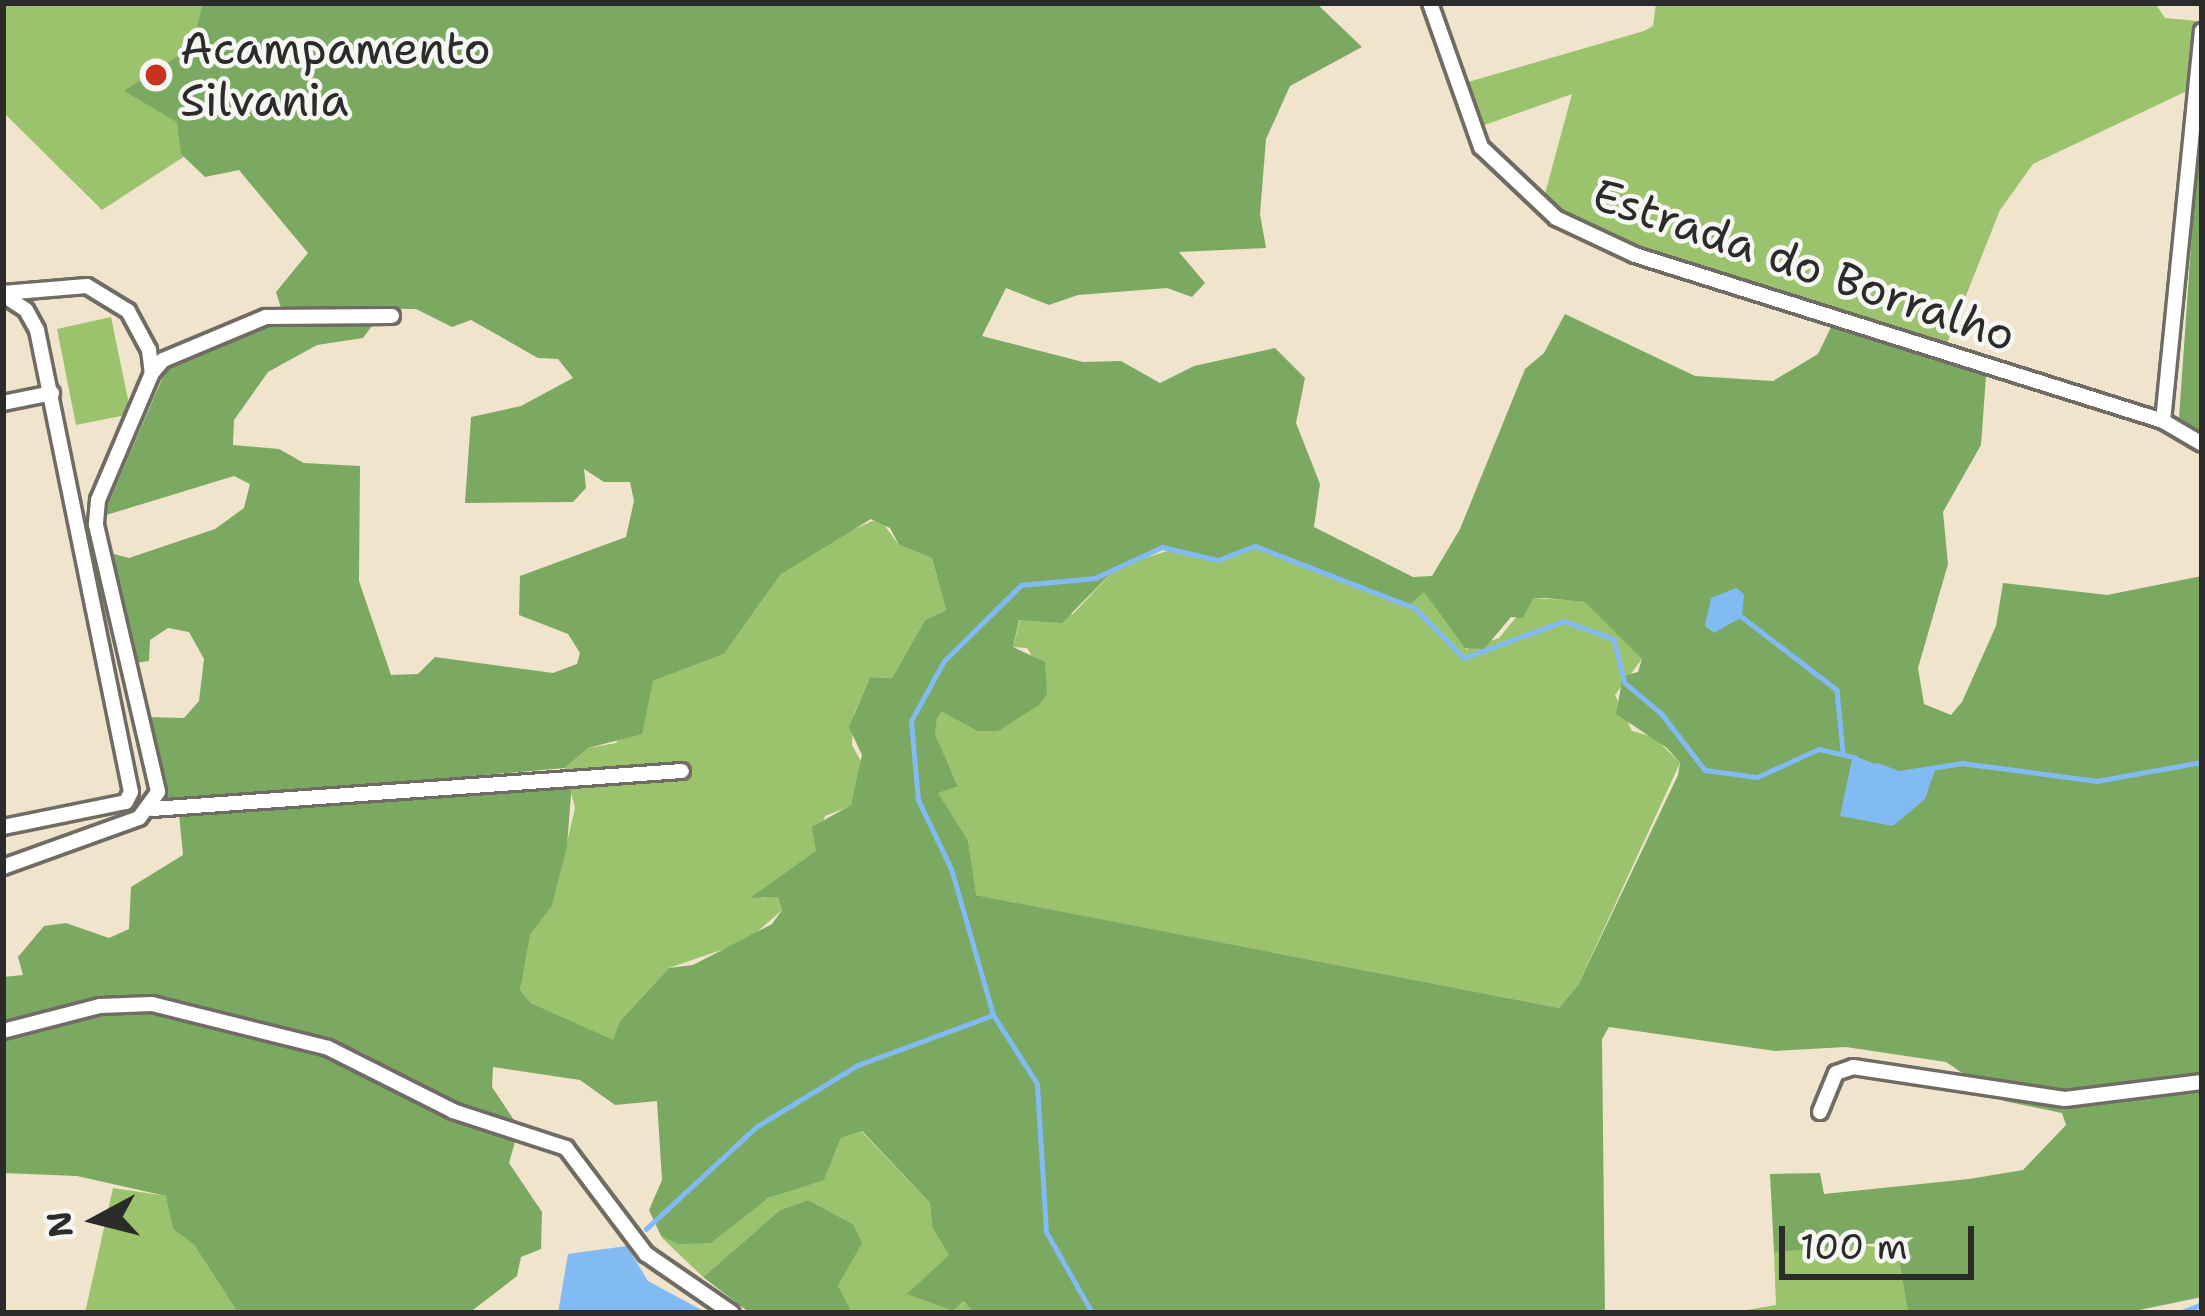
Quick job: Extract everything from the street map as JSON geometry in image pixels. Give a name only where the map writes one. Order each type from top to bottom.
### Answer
[{"type":"street","name":"Estrada do Borralho","points":[[1430,3],[1481,147],[1556,218],[1635,255],[2163,421],[2202,444]]},
{"type":"street","points":[[2163,421],[2202,31]]},
{"type":"street","points":[[3,294],[77,285],[100,291],[139,328],[152,373]]},
{"type":"street","points":[[3,294],[32,319],[52,393],[131,791],[126,802],[4,821]]},
{"type":"street","points":[[152,809],[155,775],[96,526],[98,500],[152,373],[163,360],[266,317],[392,316]]},
{"type":"street","points":[[3,404],[52,393]]},
{"type":"street","points":[[3,867],[152,809],[682,771]]},
{"type":"street","points":[[3,1031],[100,1006],[152,1004],[328,1048],[435,1103],[566,1148],[646,1254],[732,1313]]},
{"type":"street","points":[[1820,1112],[1836,1073],[1853,1067],[2066,1099],[2202,1082]]},
{"type":"green space","name":"Acampamento Silvania","points":[[3,3],[380,3],[366,38],[102,210],[3,112]]},
{"type":"green space","points":[[203,3],[1316,3],[1362,47],[1290,86],[1266,139],[1260,214],[1266,248],[1179,252],[1205,283],[1192,297],[1167,288],[1078,295],[1049,305],[1006,288],[982,336],[1083,362],[1121,361],[1160,383],[1194,366],[1275,348],[1305,378],[1296,423],[1320,484],[1314,527],[1413,577],[1432,576],[1460,529],[1525,369],[1544,353],[1565,314],[1695,376],[1773,381],[1818,354],[1834,321],[1986,376],[1981,445],[1943,512],[1948,564],[1918,668],[1924,704],[1951,715],[1962,702],[1996,626],[2003,583],[2107,595],[2202,576],[2202,1297],[2125,1313],[1908,1313],[1898,1253],[1880,1243],[1774,1252],[1770,1174],[1820,1173],[1824,1194],[1969,1179],[2023,1170],[2066,1125],[2062,1113],[2004,1101],[1946,1062],[1846,1047],[1775,1051],[1609,1027],[1602,1039],[1605,1313],[974,1313],[964,1301],[953,1311],[907,1294],[949,1255],[932,1227],[930,1203],[862,1131],[841,1138],[824,1180],[768,1198],[711,1243],[678,1244],[661,1236],[649,1210],[662,1180],[657,1101],[615,1105],[580,1080],[493,1067],[492,1087],[518,1126],[424,1094],[363,1053],[155,997],[71,1006],[3,1026],[3,977],[23,975],[18,957],[44,926],[66,923],[109,938],[129,929],[131,887],[183,855],[179,814],[572,782],[567,846],[552,906],[530,935],[520,990],[531,1003],[613,1040],[620,1021],[669,968],[693,965],[772,924],[782,910],[778,897],[750,898],[816,851],[812,827],[851,805],[862,755],[849,727],[870,677],[892,678],[925,620],[946,610],[932,558],[899,545],[890,528],[871,519],[781,574],[724,654],[653,681],[642,734],[588,748],[565,768],[164,803],[147,717],[184,718],[199,701],[204,659],[189,632],[168,628],[150,640],[149,661],[135,663],[110,553],[129,558],[215,529],[244,508],[250,484],[234,476],[103,516],[168,365],[256,326],[372,326],[363,338],[317,345],[268,372],[234,420],[233,445],[279,449],[304,463],[360,466],[359,581],[391,675],[418,674],[435,657],[553,673],[577,664],[580,653],[568,634],[519,615],[520,576],[626,537],[634,501],[630,482],[604,482],[584,469],[586,488],[573,502],[465,503],[471,417],[521,406],[573,378],[558,359],[538,358],[471,320],[452,327],[416,309],[281,308],[276,292],[308,253],[239,170],[205,177],[181,154],[177,122],[124,91],[192,47]],"holes":[[[1256,546],[1408,606],[1424,592],[1465,648],[1484,649],[1511,617],[1523,618],[1533,598],[1546,598],[1585,602],[1642,659],[1638,672],[1623,676],[1616,714],[1667,748],[1680,763],[1678,775],[1578,985],[1559,1008],[976,895],[968,840],[938,793],[958,786],[935,735],[937,718],[942,712],[977,731],[998,731],[1039,705],[1047,694],[1045,662],[1013,647],[1019,620],[1062,623],[1117,567],[1162,547],[1218,560]],[[1853,756],[1899,773],[1935,768],[1841,815]]]},
{"type":"green space","points":[[1656,3],[2155,3],[2165,18],[2197,21],[2191,89],[2033,164],[2000,210],[1946,346],[1621,243],[1543,201],[1572,94],[1479,127],[1461,84],[1644,31],[1653,26]]},
{"type":"green space","points":[[2202,88],[2202,431],[2179,418]]},
{"type":"green space","points":[[111,317],[131,414],[76,425],[57,329]]},
{"type":"green space","points":[[879,518],[899,545],[932,558],[946,610],[925,620],[892,678],[870,677],[854,714],[852,745],[862,763],[851,806],[825,816],[816,851],[761,898],[778,896],[782,910],[747,941],[669,968],[620,1021],[613,1041],[531,1003],[520,990],[523,962],[530,935],[552,906],[575,808],[565,768],[588,748],[616,743],[653,681],[724,654],[781,574],[817,546]]},
{"type":"green space","points":[[1183,546],[1218,560],[1255,546],[1282,552],[1407,606],[1424,591],[1466,649],[1499,638],[1532,598],[1585,601],[1623,633],[1642,659],[1615,695],[1632,731],[1654,737],[1680,763],[1578,985],[1559,1008],[975,895],[968,840],[937,792],[958,785],[934,735],[937,718],[942,712],[977,731],[998,731],[1045,678],[1027,648],[1013,647],[1020,619],[1073,614],[1117,567]]},
{"type":"green space","points":[[155,1011],[318,1052],[516,1138],[509,1163],[542,1212],[541,1249],[521,1257],[517,1276],[469,1313],[238,1313],[194,1245],[173,1229],[166,1196],[77,1176],[3,1173],[3,1037],[94,1015]]},
{"type":"green space","points":[[861,1131],[930,1203],[932,1227],[950,1256],[908,1294],[953,1311],[964,1301],[975,1304],[974,1313],[848,1310],[838,1286],[861,1243],[853,1224],[808,1200],[780,1210],[703,1277],[661,1237],[701,1242],[768,1198],[824,1179],[841,1138]]},
{"type":"green space","points":[[113,1188],[167,1196],[173,1229],[194,1245],[238,1313],[85,1313]]},
{"type":"green space","points":[[808,1200],[853,1224],[862,1243],[838,1286],[852,1313],[750,1313],[703,1277],[780,1210]]},
{"type":"green space","points":[[1845,1241],[1898,1252],[1908,1313],[1729,1313],[1776,1305],[1774,1252]]},
{"type":"water","points":[[1736,588],[1744,594],[1742,617],[1714,633],[1705,626],[1711,598]]},
{"type":"water","points":[[1853,756],[1899,773],[1936,767],[1925,799],[1893,826],[1840,816]]},
{"type":"water","points":[[627,1246],[648,1281],[707,1313],[558,1313],[568,1254]]},
{"type":"waterway","points":[[1092,1313],[1046,1232],[1037,1084],[993,1015],[951,869],[918,800],[911,721],[944,661],[1021,585],[1095,578],[1162,547],[1218,560],[1255,546],[1415,608],[1464,658],[1564,621],[1614,639],[1625,683],[1661,713],[1705,770],[1757,777],[1819,749],[1855,757]]},
{"type":"waterway","points":[[1742,617],[1837,690],[1843,752]]},
{"type":"waterway","points":[[1877,765],[1899,773],[1962,763],[2097,781],[2202,762]]},
{"type":"waterway","points":[[646,1229],[756,1127],[858,1065],[993,1015]]},
{"type":"waterway","points":[[2179,1313],[2202,1304]]},
{"type":"place","name":"Acampamento Silvania","points":[[156,75]]}]
